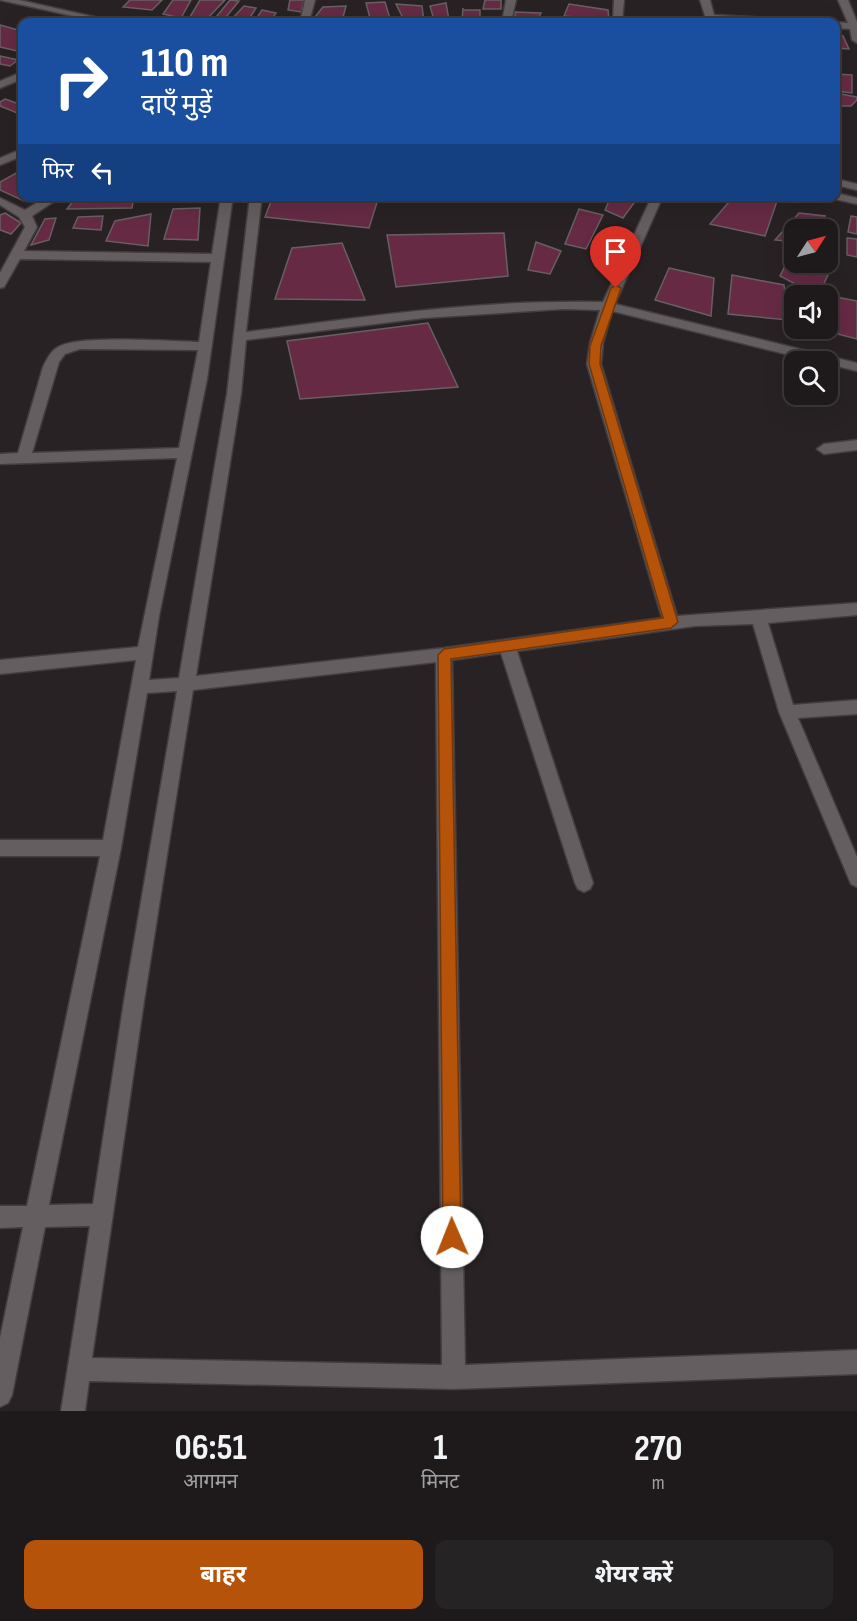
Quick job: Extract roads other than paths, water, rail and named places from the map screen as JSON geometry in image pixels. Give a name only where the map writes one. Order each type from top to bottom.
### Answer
[{"type":"street","points":[[0,9],[7,0],[94,18]]},
{"type":"street","points":[[57,10],[67,0]]},
{"type":"street","points":[[305,18],[310,0]]},
{"type":"street","points":[[508,18],[511,0]]},
{"type":"street","points":[[618,18],[619,0]]},
{"type":"street","points":[[705,0],[710,18]]},
{"type":"street","points":[[843,0],[856,26],[857,40]]},
{"type":"street","points":[[840,25],[856,26]]},
{"type":"street","points":[[0,85],[18,77]]},
{"type":"street","points":[[0,162],[18,154]]},
{"type":"street","points":[[840,183],[857,187]]},
{"type":"street","points":[[840,197],[857,201]]},
{"type":"street","points":[[0,201],[25,214],[30,220],[31,227],[0,284]]},
{"type":"street","points":[[25,214],[48,201]]},
{"type":"street","points":[[0,1395],[112,848],[146,652],[204,346],[226,201]]},
{"type":"street","points":[[72,1411],[234,394],[255,201]]},
{"type":"street","points":[[656,201],[608,306],[595,346],[594,364],[671,622]]},
{"type":"street","points":[[16,255],[218,258]]},
{"type":"street","points":[[239,337],[448,312],[535,305],[608,306],[857,367]]},
{"type":"street","points":[[24,458],[50,367],[55,354],[60,350],[80,345],[204,346]]},
{"type":"street","points":[[824,449],[857,445]]},
{"type":"street","points":[[0,459],[185,453]]},
{"type":"street","points":[[140,687],[186,684],[444,655],[671,622],[759,618],[857,609]]},
{"type":"street","points":[[759,618],[787,712],[857,878]]},
{"type":"street","points":[[507,646],[584,883]]},
{"type":"street","points":[[0,667],[146,652]]},
{"type":"street","points":[[444,655],[454,1377]]},
{"type":"street","points":[[787,712],[857,707]]},
{"type":"street","points":[[0,848],[112,848]]},
{"type":"street","points":[[0,1217],[102,1215]]},
{"type":"street","points":[[79,1369],[454,1377],[857,1362]]}]
